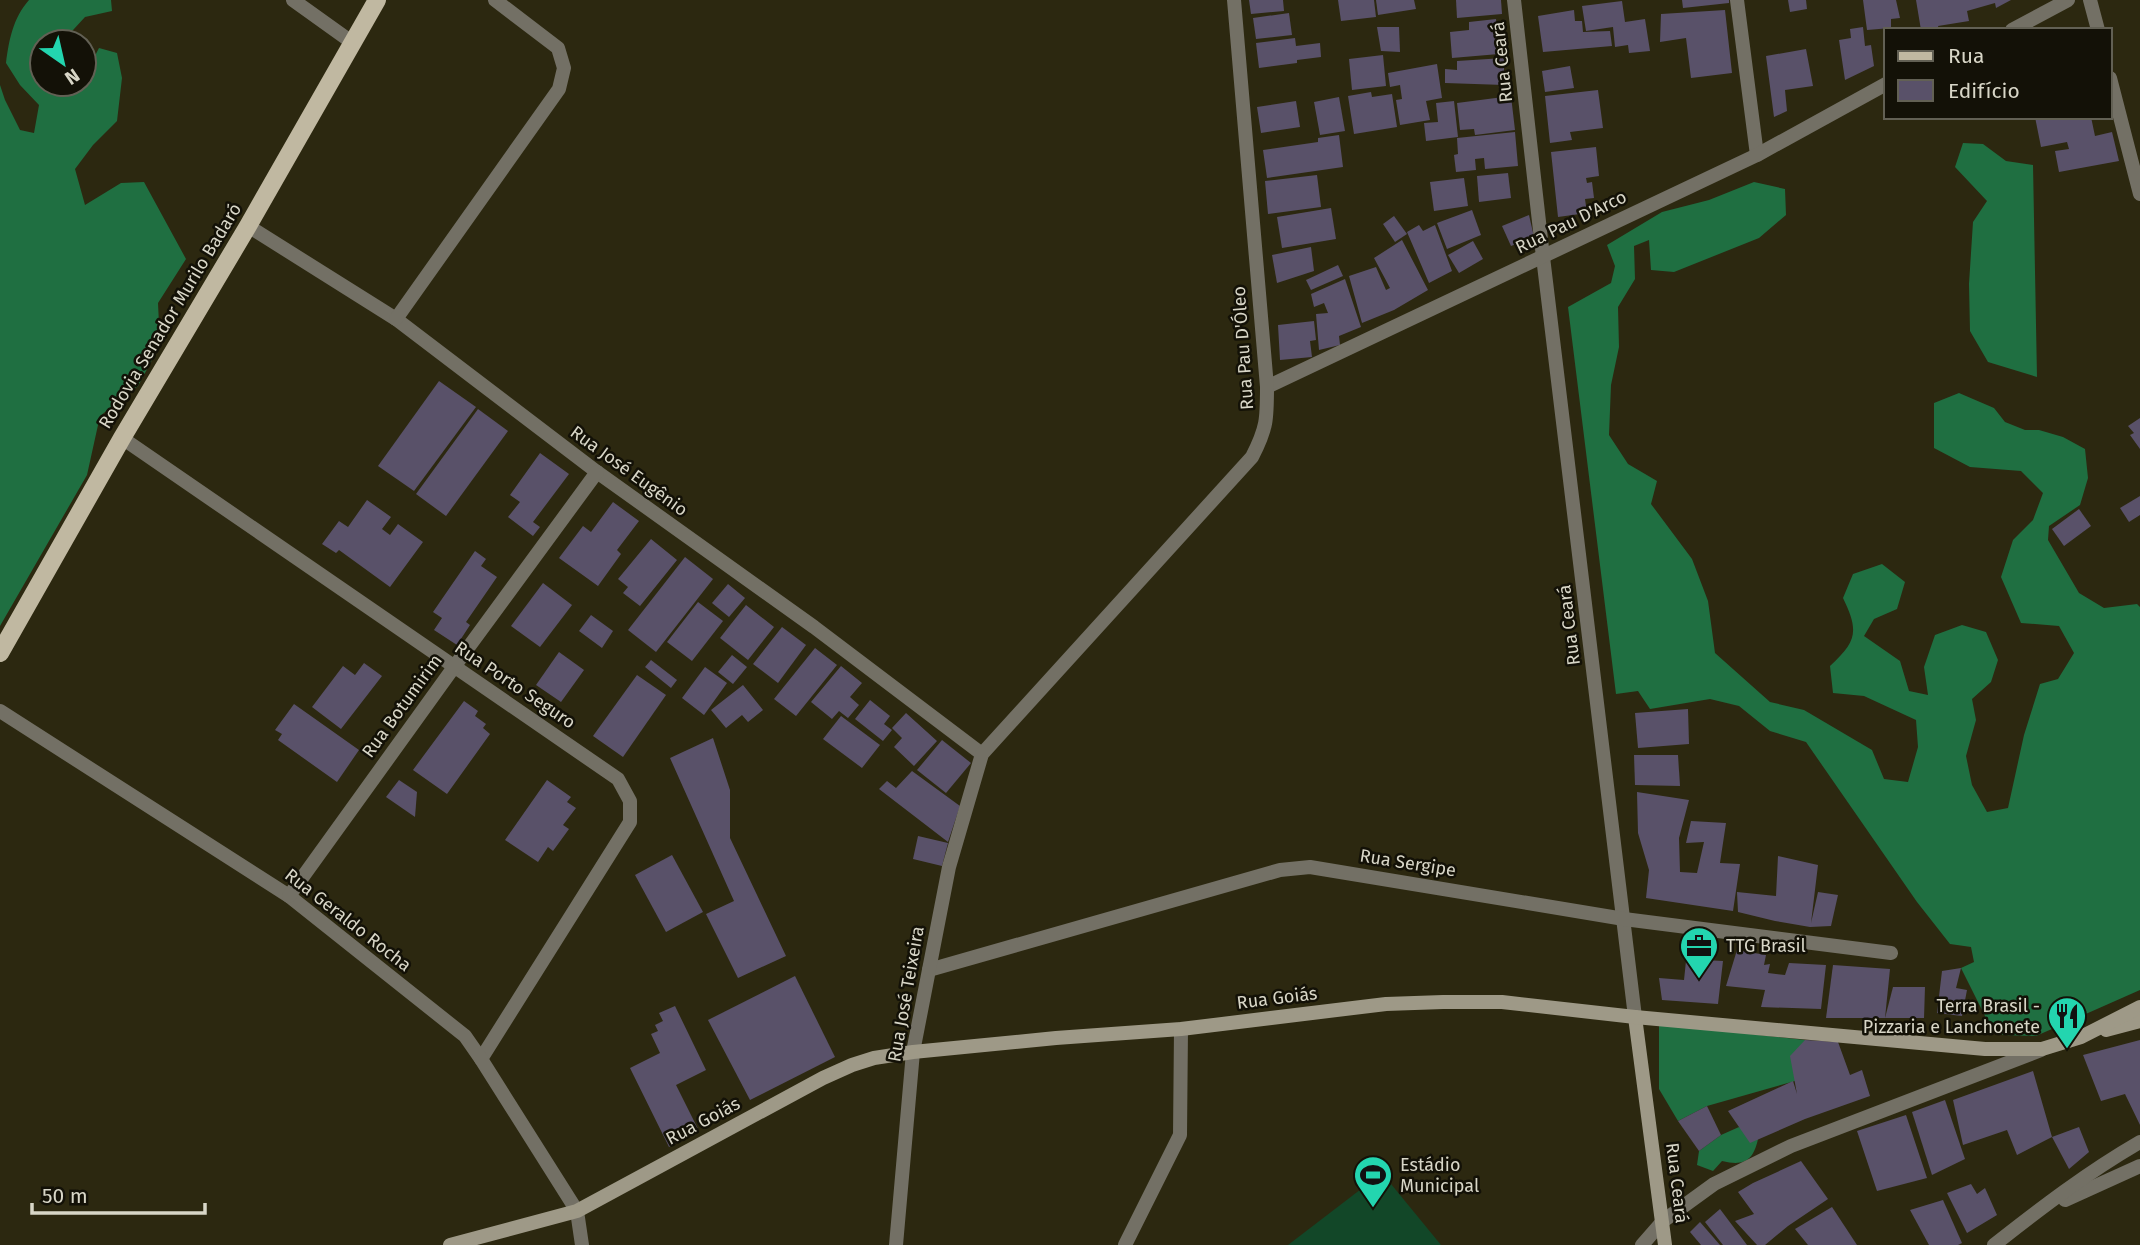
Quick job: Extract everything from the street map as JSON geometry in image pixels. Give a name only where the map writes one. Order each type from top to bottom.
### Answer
[{"type":"main road","name":"Rodovia Senador Murilo Badaró","points":[[0,653],[377,0]]},
{"type":"street","points":[[293,0],[353,43]]},
{"type":"street","points":[[396,319],[559,89],[564,68],[558,48],[495,0]]},
{"type":"street","name":"Rua Pau D'Óleo","points":[[982,754],[1252,457],[1262,438],[1267,421],[1267,387],[1234,0]]},
{"type":"street","name":"Rua Ceará","points":[[1514,0],[1635,1017],[1665,1245]]},
{"type":"street","points":[[1737,0],[1757,155]]},
{"type":"street","points":[[2016,28],[2068,0]]},
{"type":"street","points":[[2090,0],[2097,28]]},
{"type":"street","name":"Rua Pau D'Arco","points":[[1267,387],[1757,155],[1884,85]]},
{"type":"street","points":[[2112,86],[2140,194]]},
{"type":"street","name":"Rua José Eugênio","points":[[248,226],[396,319],[597,472],[814,627],[982,754]]},
{"type":"street","name":"Rua Porto Seguro","points":[[122,438],[618,779],[630,801],[630,822],[481,1059]]},
{"type":"street","name":"Rua Botumirim","points":[[289,896],[597,472]]},
{"type":"street","name":"Rua Geraldo Rocha","points":[[0,711],[289,896],[465,1036],[577,1211],[582,1245]]},
{"type":"street","name":"Rua José Teixeira","points":[[896,1245],[913,1052],[949,867],[982,754]]},
{"type":"street","name":"Rua Sergipe","points":[[929,970],[1280,870],[1310,867],[1624,919],[1891,953]]},
{"type":"street","name":"Rua Goiás","points":[[450,1245],[577,1211],[833,1074],[874,1058],[913,1052],[1181,1029],[1386,1004],[1443,1002],[1502,1002],[1986,1049],[2042,1049],[2081,1037],[2140,1007]]},
{"type":"street","points":[[2081,1037],[2140,1021]]},
{"type":"street","points":[[1125,1245],[1180,1135],[1181,1029]]},
{"type":"street","points":[[1642,1245],[1663,1221],[1714,1184],[1791,1146],[2042,1049]]},
{"type":"street","points":[[1994,1245],[2114,1157],[2140,1142]]},
{"type":"street","points":[[2038,1211],[2140,1166]]},
{"type":"green space","points":[[29,0],[111,0],[112,11],[85,17],[75,28],[28,28],[28,93],[6,63],[15,22]]},
{"type":"green space","points":[[98,50],[117,53],[122,78],[117,121],[93,145],[75,169],[85,205],[121,183],[144,182],[186,259],[158,303],[160,345],[138,386],[100,416],[87,475],[0,626],[0,85],[20,130],[34,133],[39,105],[32,98],[98,98]]},
{"type":"green space","points":[[1963,143],[1983,144],[2006,161],[2033,165],[2037,377],[1988,362],[1970,331],[1969,284],[1973,222],[1987,201],[1955,167]]},
{"type":"green space","points":[[1754,182],[1785,189],[1786,215],[1759,238],[1674,272],[1651,270],[1649,240],[1634,246],[1635,279],[1618,307],[1619,347],[1611,385],[1609,435],[1628,464],[1657,481],[1651,504],[1692,559],[1708,601],[1715,653],[1770,702],[1804,710],[1872,750],[1884,779],[1908,782],[1918,747],[1916,720],[1864,696],[1833,693],[1830,666],[1846,649],[1853,635],[1852,619],[1843,598],[1853,574],[1882,564],[1905,582],[1897,609],[1874,619],[1864,636],[1900,661],[1909,691],[1928,695],[1924,667],[1935,635],[1962,625],[1986,632],[1998,660],[1991,682],[1972,699],[1976,720],[1966,756],[1972,785],[1987,812],[2008,808],[2024,735],[2040,684],[2058,679],[2074,653],[2059,626],[2021,623],[2001,577],[2013,540],[2033,520],[2043,493],[2021,471],[1970,467],[1934,448],[1934,403],[1959,393],[1994,408],[2005,422],[2025,430],[2039,430],[2063,437],[2085,449],[2088,478],[2080,505],[2049,526],[2048,540],[2079,593],[2104,608],[2137,604],[2140,607],[2140,990],[2036,1036],[2003,1035],[1988,1022],[1961,968],[1974,962],[1971,947],[1950,944],[1917,902],[1806,742],[1770,731],[1739,706],[1710,699],[1650,709],[1638,691],[1616,694],[1568,307],[1611,283],[1615,266],[1607,245],[1662,212],[1709,200]]},
{"type":"green space","points":[[1659,1024],[1805,1040],[1795,1081],[1707,1106],[1678,1121],[1659,1089]]},
{"type":"green space","points":[[1739,1127],[1758,1139],[1753,1153],[1746,1161],[1722,1161],[1713,1171],[1697,1165],[1699,1151],[1721,1135]]},
{"type":"green space","name":"Estádio Municipal","points":[[1382,1173],[1441,1245],[1288,1245]]},
{"type":"building","points":[[1249,0],[1283,0],[1284,11],[1251,14]]},
{"type":"building","points":[[1338,0],[1374,0],[1376,17],[1341,21]]},
{"type":"building","points":[[1376,0],[1414,0],[1416,9],[1378,15]]},
{"type":"building","points":[[1456,0],[1501,0],[1502,14],[1457,18]]},
{"type":"building","points":[[1682,0],[1729,0],[1729,3],[1683,8]]},
{"type":"building","points":[[1788,0],[1806,0],[1807,9],[1790,12]]},
{"type":"building","points":[[1863,0],[1896,0],[1900,18],[1891,19],[1891,28],[1867,30]]},
{"type":"building","points":[[1916,0],[2011,0],[1996,8],[1995,3],[1967,11],[1969,21],[1938,28],[1921,28]]},
{"type":"building","points":[[1622,1],[1625,22],[1645,19],[1650,51],[1629,53],[1628,45],[1615,47],[1613,27],[1586,31],[1582,6]]},
{"type":"building","points":[[1574,10],[1575,21],[1582,21],[1583,32],[1610,31],[1612,46],[1543,52],[1538,16]]},
{"type":"building","points":[[1725,10],[1732,73],[1691,78],[1686,38],[1660,42],[1661,14]]},
{"type":"building","points":[[1289,13],[1292,35],[1256,39],[1253,18]]},
{"type":"building","points":[[1496,19],[1499,54],[1452,58],[1450,32],[1469,30],[1469,22]]},
{"type":"building","points":[[1377,27],[1399,27],[1400,52],[1381,51]]},
{"type":"building","points":[[1863,27],[1865,46],[1871,45],[1874,66],[1845,80],[1839,40],[1851,38],[1850,29]]},
{"type":"building","points":[[1295,38],[1296,46],[1320,43],[1321,57],[1259,68],[1256,43]]},
{"type":"building","points":[[1806,49],[1813,86],[1785,90],[1787,111],[1774,117],[1766,56]]},
{"type":"building","points":[[1383,55],[1386,86],[1352,90],[1349,59]]},
{"type":"building","points":[[1504,58],[1504,85],[1445,83],[1445,69],[1457,70],[1457,61]]},
{"type":"building","points":[[1437,64],[1442,98],[1426,101],[1430,120],[1400,125],[1396,100],[1402,99],[1400,85],[1390,87],[1388,73]]},
{"type":"building","points":[[1570,66],[1574,88],[1545,92],[1542,71]]},
{"type":"building","points":[[1598,90],[1603,128],[1570,132],[1572,140],[1550,143],[1545,96]]},
{"type":"building","points":[[1371,92],[1372,97],[1392,94],[1397,127],[1354,134],[1348,96]]},
{"type":"building","points":[[1511,96],[1515,130],[1475,135],[1474,129],[1460,130],[1457,103]]},
{"type":"building","points":[[1339,97],[1345,131],[1320,135],[1314,102]]},
{"type":"building","points":[[1296,101],[1300,127],[1261,133],[1257,107]]},
{"type":"building","points":[[1454,101],[1458,137],[1426,141],[1424,123],[1438,122],[1436,103]]},
{"type":"building","points":[[2035,119],[2091,119],[2095,136],[2112,132],[2119,161],[2059,172],[2055,151],[2069,149],[2067,142],[2041,147]]},
{"type":"building","points":[[1515,132],[1518,166],[1485,169],[1484,158],[1475,159],[1476,170],[1456,172],[1454,155],[1458,154],[1457,138]]},
{"type":"building","points":[[1339,135],[1343,167],[1267,178],[1263,150],[1318,142],[1318,138]]},
{"type":"building","points":[[1596,147],[1599,176],[1586,178],[1587,183],[1592,182],[1594,198],[1585,199],[1587,213],[1558,217],[1551,152]]},
{"type":"building","points":[[1508,173],[1511,198],[1479,202],[1477,176]]},
{"type":"building","points":[[1317,175],[1321,207],[1268,214],[1265,181]]},
{"type":"building","points":[[1464,178],[1468,206],[1434,211],[1430,182]]},
{"type":"building","points":[[1331,208],[1336,239],[1282,248],[1277,217]]},
{"type":"building","points":[[1472,210],[1481,235],[1447,249],[1437,223]]},
{"type":"building","points":[[1529,215],[1534,237],[1511,246],[1502,226]]},
{"type":"building","points":[[1394,216],[1407,234],[1395,242],[1383,224]]},
{"type":"building","points":[[1419,225],[1423,231],[1435,225],[1452,271],[1429,283],[1407,232]]},
{"type":"building","points":[[1402,240],[1428,290],[1394,310],[1362,323],[1349,276],[1376,267],[1386,290],[1390,288],[1374,258]]},
{"type":"building","points":[[1473,241],[1483,259],[1459,273],[1448,255]]},
{"type":"building","points":[[1311,247],[1314,271],[1277,283],[1272,255]]},
{"type":"building","points":[[1338,265],[1343,276],[1311,290],[1306,280]]},
{"type":"building","points":[[1345,279],[1361,327],[1339,336],[1340,345],[1319,350],[1316,314],[1328,313],[1324,303],[1314,307],[1311,294]]},
{"type":"building","points":[[1314,321],[1316,340],[1310,341],[1312,357],[1280,360],[1278,325]]},
{"type":"building","points":[[439,381],[476,407],[414,491],[378,466]]},
{"type":"building","points":[[478,409],[508,431],[446,516],[416,494]]},
{"type":"building","points":[[2140,418],[2140,449],[2130,435],[2134,433],[2128,426]]},
{"type":"building","points":[[540,453],[569,474],[533,522],[540,527],[533,536],[508,517],[520,502],[510,495]]},
{"type":"building","points":[[2140,496],[2140,515],[2129,522],[2120,508]]},
{"type":"building","points":[[367,500],[391,517],[382,529],[390,535],[398,524],[423,542],[390,587],[339,550],[336,553],[322,544],[339,521],[348,527]]},
{"type":"building","points":[[613,502],[639,521],[617,550],[621,554],[598,586],[559,558],[583,526],[591,532]]},
{"type":"building","points":[[2079,509],[2091,526],[2064,546],[2052,529]]},
{"type":"building","points":[[651,539],[677,560],[640,606],[623,593],[628,587],[618,579]]},
{"type":"building","points":[[475,551],[486,559],[481,566],[497,577],[466,622],[470,625],[457,645],[434,630],[442,618],[433,612]]},
{"type":"building","points":[[685,557],[713,579],[656,652],[628,630]]},
{"type":"building","points":[[543,583],[572,605],[540,647],[511,626]]},
{"type":"building","points":[[728,584],[745,598],[729,617],[712,603]]},
{"type":"building","points":[[698,602],[723,621],[692,661],[667,642]]},
{"type":"building","points":[[746,605],[774,627],[748,660],[720,638]]},
{"type":"building","points":[[591,615],[613,631],[602,648],[579,631]]},
{"type":"building","points":[[782,627],[806,645],[778,683],[753,664]]},
{"type":"building","points":[[815,648],[837,665],[796,716],[774,699]]},
{"type":"building","points":[[559,652],[584,670],[561,702],[536,685]]},
{"type":"building","points":[[732,655],[747,667],[733,684],[718,672]]},
{"type":"building","points":[[651,660],[677,680],[671,688],[645,667]]},
{"type":"building","points":[[364,663],[382,676],[341,729],[312,707],[343,666],[355,675]]},
{"type":"building","points":[[841,666],[862,683],[850,697],[859,705],[848,718],[839,711],[832,719],[811,702]]},
{"type":"building","points":[[705,667],[727,683],[704,715],[682,698]]},
{"type":"building","points":[[637,675],[666,695],[623,757],[593,736]]},
{"type":"building","points":[[743,685],[763,710],[748,722],[742,715],[726,728],[711,710]]},
{"type":"building","points":[[870,700],[890,716],[884,724],[892,730],[883,741],[855,719]]},
{"type":"building","points":[[464,701],[478,711],[475,716],[486,724],[483,728],[490,734],[447,794],[413,770]]},
{"type":"building","points":[[294,704],[359,750],[337,782],[278,740],[282,734],[275,730]]},
{"type":"building","points":[[1688,709],[1689,744],[1638,748],[1635,713]]},
{"type":"building","points":[[906,713],[937,741],[914,766],[894,747],[902,738],[892,728]]},
{"type":"building","points":[[841,716],[880,745],[862,768],[823,739]]},
{"type":"building","points":[[713,738],[730,790],[730,838],[786,956],[738,978],[706,914],[734,901],[670,758]]},
{"type":"building","points":[[942,740],[971,763],[946,793],[917,770]]},
{"type":"building","points":[[1634,755],[1678,755],[1680,786],[1635,785]]},
{"type":"building","points":[[912,771],[960,806],[948,842],[879,789],[887,781],[896,788]]},
{"type":"building","points":[[399,780],[417,792],[415,817],[386,797]]},
{"type":"building","points":[[547,780],[571,797],[567,802],[576,808],[563,825],[569,829],[553,851],[548,847],[538,862],[505,840]]},
{"type":"building","points":[[1637,792],[1689,800],[1679,838],[1680,872],[1697,873],[1704,842],[1686,843],[1691,821],[1726,823],[1720,863],[1740,864],[1733,911],[1646,898],[1649,870],[1638,833]]},
{"type":"building","points":[[918,836],[948,843],[942,866],[913,859]]},
{"type":"building","points":[[672,855],[703,912],[666,932],[635,875]]},
{"type":"building","points":[[1778,856],[1818,865],[1811,923],[1818,892],[1838,895],[1831,926],[1810,927],[1738,912],[1737,892],[1776,896]]},
{"type":"building","points":[[1688,942],[1704,946],[1704,960],[1723,961],[1718,1004],[1662,1000],[1659,978],[1684,980]]},
{"type":"building","points":[[1737,950],[1766,955],[1764,965],[1770,964],[1768,973],[1785,975],[1789,963],[1826,965],[1821,1009],[1761,1007],[1765,990],[1726,986]]},
{"type":"building","points":[[1833,965],[1890,969],[1885,1018],[1826,1018]]},
{"type":"building","points":[[1961,968],[1956,988],[1967,990],[1962,1016],[1937,1013],[1942,971]]},
{"type":"building","points":[[795,976],[835,1057],[750,1100],[708,1020]]},
{"type":"building","points":[[1893,987],[1925,987],[1924,1018],[1885,1018]]},
{"type":"building","points":[[675,1006],[706,1070],[676,1085],[699,1131],[669,1147],[630,1068],[660,1053],[651,1034],[658,1031],[655,1025],[663,1021],[659,1013]]},
{"type":"building","points":[[1805,1040],[1838,1042],[1850,1075],[1862,1070],[1870,1096],[1805,1119],[1750,1143],[1728,1111],[1793,1081],[1797,1094],[1790,1056]]},
{"type":"building","points":[[2140,1040],[2140,1125],[2125,1094],[2101,1101],[2083,1055]]},
{"type":"building","points":[[2033,1071],[2052,1137],[2017,1155],[2007,1130],[1963,1145],[1953,1100]]},
{"type":"building","points":[[1945,1100],[1965,1159],[1932,1175],[1912,1112]]},
{"type":"building","points":[[1707,1106],[1721,1135],[1699,1151],[1678,1121]]},
{"type":"building","points":[[1906,1115],[1927,1178],[1877,1191],[1857,1131]]},
{"type":"building","points":[[2079,1127],[2089,1152],[2069,1169],[2052,1137]]},
{"type":"building","points":[[1801,1161],[1828,1199],[1765,1245],[1757,1245],[1735,1221],[1754,1214],[1738,1192]]},
{"type":"building","points":[[1971,1184],[1977,1194],[1985,1188],[1997,1215],[1967,1233],[1947,1193]]},
{"type":"building","points":[[1943,1200],[1962,1243],[1958,1245],[1929,1245],[1910,1210]]},
{"type":"building","points":[[1832,1207],[1857,1245],[1808,1245],[1795,1229]]},
{"type":"building","points":[[1720,1209],[1747,1245],[1723,1245],[1705,1222]]},
{"type":"building","points":[[1700,1222],[1720,1245],[1701,1245],[1690,1232]]},
{"type":"place","name":"TTG Brasil","points":[[1699,980]]},
{"type":"place","name":"Terra Brasil - Pizzaria e Lanchonete","points":[[2067,1050]]},
{"type":"place","name":"Estádio Municipal","points":[[1373,1209]]}]
